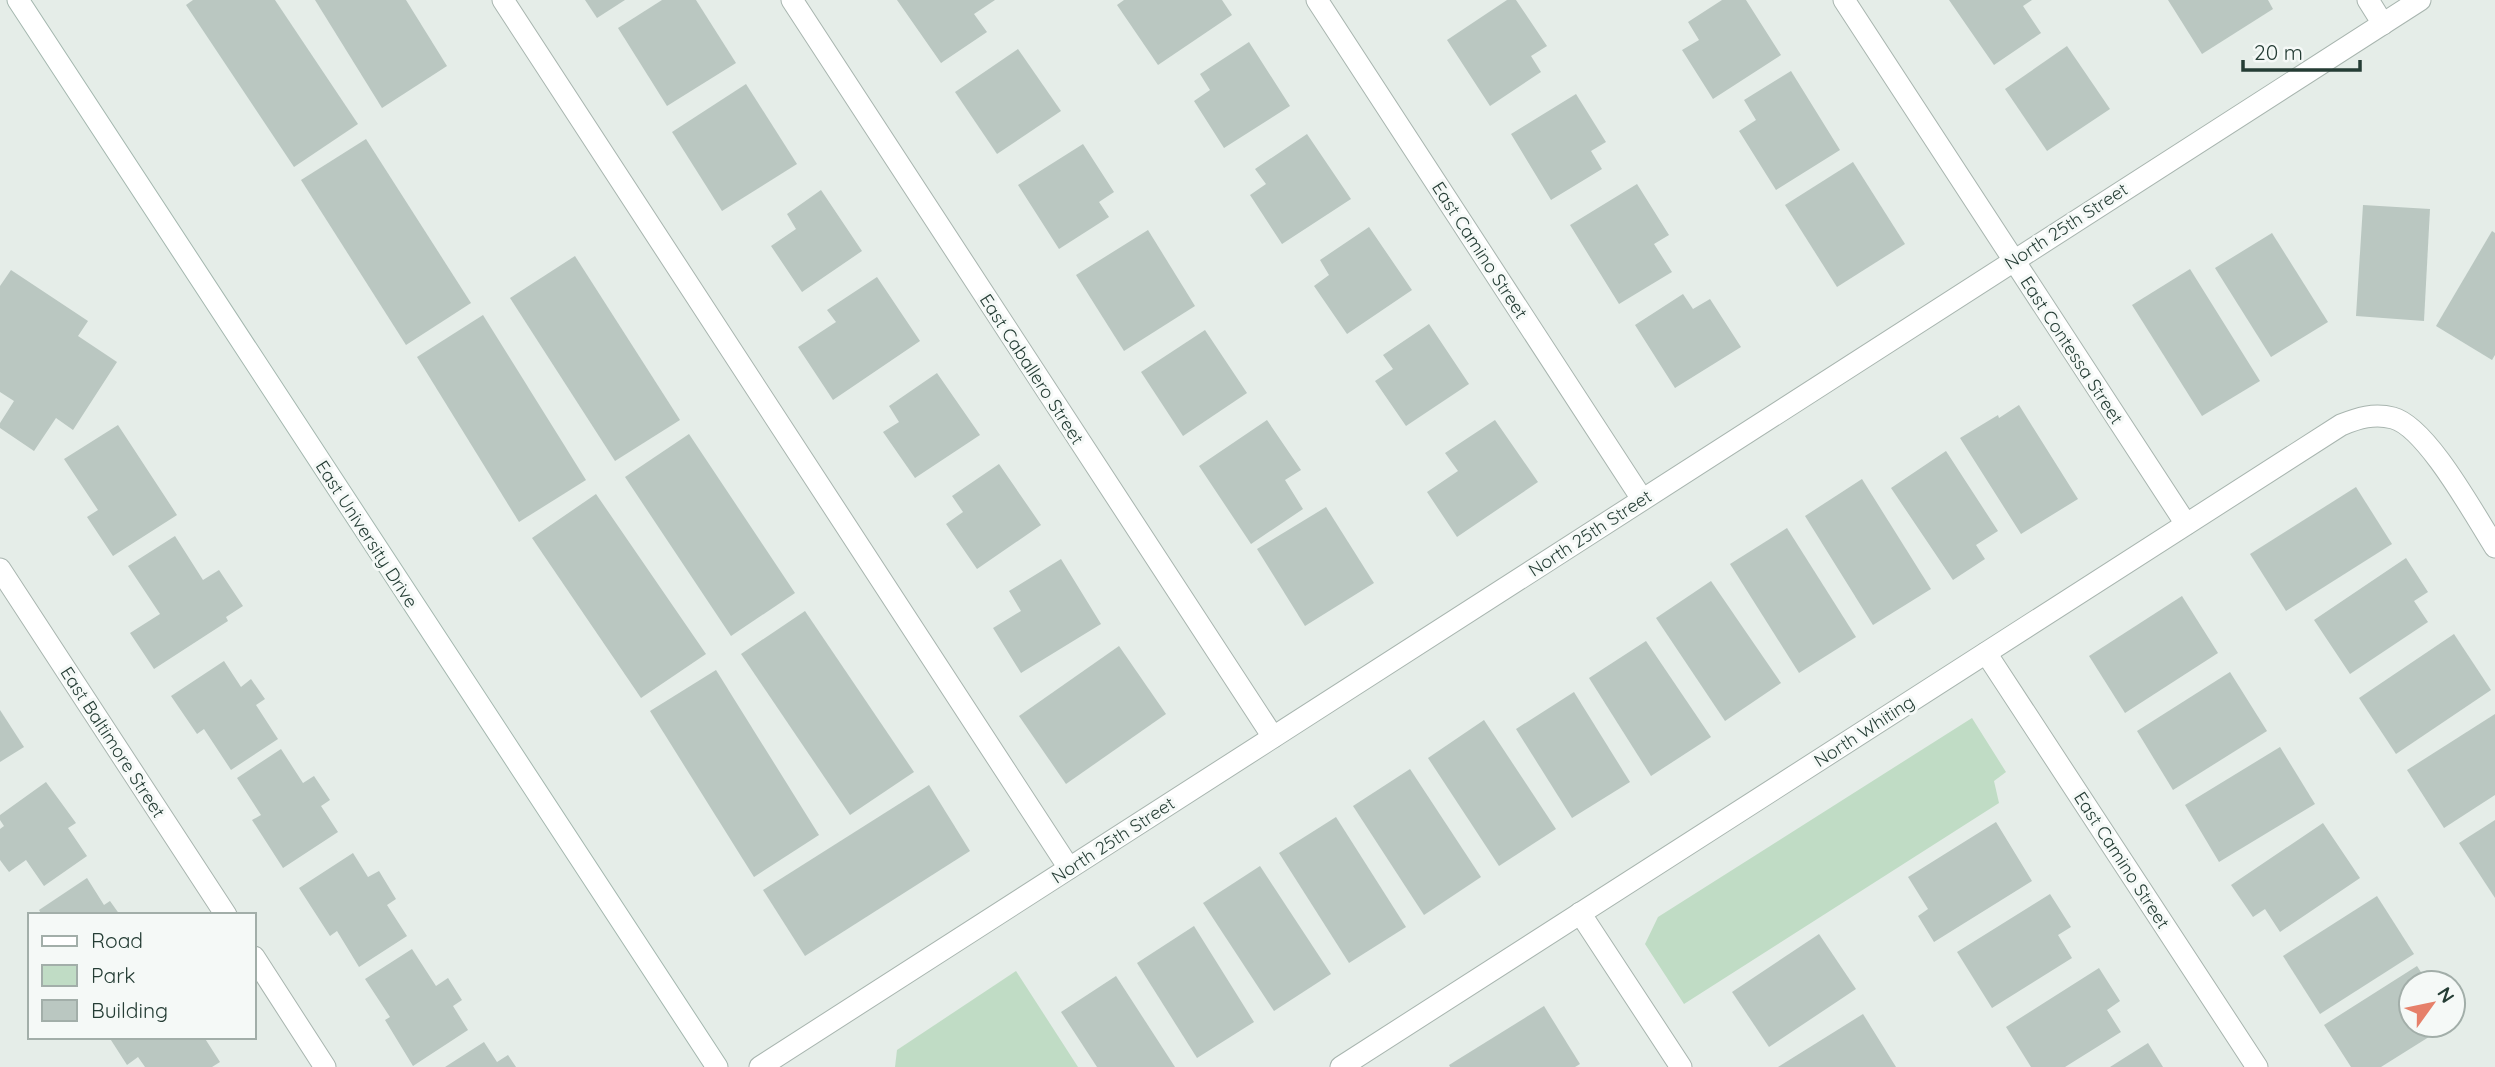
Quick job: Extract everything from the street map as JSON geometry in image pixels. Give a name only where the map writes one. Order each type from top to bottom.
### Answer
[{"type":"street","name":"East University Drive","points":[[18,0],[716,1067]]},
{"type":"street","points":[[503,0],[1069,868]]},
{"type":"street","name":"East Caballero Street","points":[[792,0],[1273,737]]},
{"type":"street","name":"East Camino Street","points":[[1317,0],[1642,499]]},
{"type":"street","name":"East Contessa Street","points":[[1844,0],[2186,524]]},
{"type":"street","points":[[2368,0],[2383,23]]},
{"type":"street","name":"North 25th Street","points":[[760,1067],[2420,0]]},
{"type":"street","name":"North Whiting","points":[[1341,1067],[2341,425],[2376,415],[2395,418],[2411,428],[2425,442],[2495,547]]},
{"type":"street","name":"East Baltimore Street","points":[[0,569],[225,913]]},
{"type":"street","name":"East Camino Street","points":[[1986,653],[2257,1067]]},
{"type":"street","points":[[1580,913],[1681,1067]]},
{"type":"street","points":[[256,960],[325,1067]]},
{"type":"green space","points":[[1972,718],[2006,772],[1994,781],[1999,803],[1684,1004],[1645,944],[1658,917]]},
{"type":"green space","points":[[1016,971],[1078,1067],[895,1067],[897,1050]]},
{"type":"building","points":[[193,0],[275,0],[358,124],[294,167],[186,5]]},
{"type":"building","points":[[315,0],[406,0],[447,66],[382,108]]},
{"type":"building","points":[[585,0],[625,0],[597,18]]},
{"type":"building","points":[[662,0],[696,0],[736,63],[667,106],[618,28]]},
{"type":"building","points":[[897,0],[995,0],[974,14],[987,32],[941,63]]},
{"type":"building","points":[[1124,0],[1222,0],[1232,15],[1158,65],[1117,5]]},
{"type":"building","points":[[1507,0],[1516,0],[1547,46],[1531,56],[1541,72],[1490,106],[1447,40]]},
{"type":"building","points":[[1722,0],[1746,0],[1781,55],[1713,99],[1682,50],[1699,40],[1688,22]]},
{"type":"building","points":[[1949,0],[2032,0],[2023,6],[2041,33],[1994,65]]},
{"type":"building","points":[[2168,0],[2268,0],[2273,9],[2202,54]]},
{"type":"building","points":[[1249,42],[1290,106],[1224,148],[1194,101],[1210,90],[1200,74]]},
{"type":"building","points":[[2067,46],[2110,109],[2047,151],[2005,89]]},
{"type":"building","points":[[1018,49],[1061,111],[997,154],[955,92]]},
{"type":"building","points":[[1791,71],[1840,150],[1776,190],[1739,131],[1756,120],[1744,100]]},
{"type":"building","points":[[746,84],[797,164],[722,211],[672,132]]},
{"type":"building","points":[[1576,94],[1606,142],[1591,151],[1602,169],[1551,200],[1511,134]]},
{"type":"building","points":[[1307,134],[1351,199],[1282,244],[1250,195],[1266,184],[1255,169]]},
{"type":"building","points":[[366,139],[471,303],[406,345],[301,180]]},
{"type":"building","points":[[1083,144],[1114,192],[1099,202],[1109,217],[1059,249],[1018,185]]},
{"type":"building","points":[[1853,162],[1905,244],[1837,287],[1785,205]]},
{"type":"building","points":[[1637,184],[1669,235],[1654,244],[1672,272],[1619,304],[1570,225]]},
{"type":"building","points":[[821,190],[862,251],[802,292],[771,246],[796,229],[787,214]]},
{"type":"building","points":[[2363,205],[2430,209],[2424,321],[2356,316]]},
{"type":"building","points":[[1369,227],[1412,290],[1347,334],[1314,286],[1329,275],[1320,260]]},
{"type":"building","points":[[1148,230],[1195,306],[1124,351],[1076,275]]},
{"type":"building","points":[[2492,231],[2495,233],[2495,355],[2492,360],[2436,326]]},
{"type":"building","points":[[2272,233],[2328,322],[2271,357],[2215,268]]},
{"type":"building","points":[[575,256],[680,420],[615,461],[510,298]]},
{"type":"building","points":[[2190,269],[2260,381],[2202,416],[2132,305]]},
{"type":"building","points":[[11,270],[88,321],[78,336],[117,362],[73,430],[56,418],[34,451],[0,428],[0,423],[14,401],[0,392],[0,286]]},
{"type":"building","points":[[877,277],[920,341],[833,400],[798,347],[836,322],[827,310]]},
{"type":"building","points":[[1683,294],[1693,309],[1710,299],[1741,347],[1675,388],[1635,325]]},
{"type":"building","points":[[483,315],[586,480],[519,522],[417,357]]},
{"type":"building","points":[[1429,324],[1469,384],[1406,426],[1375,381],[1393,369],[1383,355]]},
{"type":"building","points":[[1205,330],[1247,393],[1183,436],[1141,372]]},
{"type":"building","points":[[937,373],[980,435],[915,478],[883,432],[899,422],[889,406]]},
{"type":"building","points":[[2019,405],[2078,499],[2021,534],[1960,438]]},
{"type":"building","points":[[1267,420],[1301,470],[1285,480],[1303,509],[1251,544],[1199,466]]},
{"type":"building","points":[[1495,420],[1538,482],[1457,537],[1427,492],[1458,471],[1445,453]]},
{"type":"building","points":[[118,425],[177,515],[113,556],[87,517],[98,510],[64,459]]},
{"type":"building","points":[[689,434],[795,593],[731,636],[625,477]]},
{"type":"building","points":[[1946,451],[1998,531],[1976,545],[1985,559],[1953,580],[1891,488]]},
{"type":"building","points":[[999,464],[1041,525],[977,569],[946,524],[963,512],[952,496]]},
{"type":"building","points":[[1862,479],[1931,589],[1873,625],[1805,516]]},
{"type":"building","points":[[2356,487],[2392,544],[2286,611],[2250,554]]},
{"type":"building","points":[[596,494],[706,654],[641,698],[532,538]]},
{"type":"building","points":[[1326,507],[1374,583],[1305,626],[1257,549]]},
{"type":"building","points":[[1787,528],[1856,637],[1799,673],[1730,564]]},
{"type":"building","points":[[175,536],[203,580],[219,570],[243,606],[226,617],[228,621],[154,669],[130,633],[160,614],[128,566]]},
{"type":"building","points":[[2406,558],[2428,592],[2414,601],[2428,622],[2350,674],[2314,620]]},
{"type":"building","points":[[1061,559],[1101,624],[1021,673],[993,628],[1021,611],[1009,591]]},
{"type":"building","points":[[1711,581],[1781,683],[1725,721],[1656,618]]},
{"type":"building","points":[[2182,596],[2218,653],[2125,713],[2089,656]]},
{"type":"building","points":[[805,611],[914,772],[850,815],[741,654]]},
{"type":"building","points":[[2454,634],[2491,690],[2396,754],[2359,698]]},
{"type":"building","points":[[1646,641],[1711,737],[1651,776],[1589,678]]},
{"type":"building","points":[[1119,646],[1166,714],[1066,784],[1019,716]]},
{"type":"building","points":[[224,661],[241,687],[251,679],[265,699],[256,705],[278,739],[231,770],[204,729],[197,734],[171,696]]},
{"type":"building","points":[[716,670],[819,835],[754,877],[650,711]]},
{"type":"building","points":[[2230,672],[2267,731],[2173,790],[2137,731]]},
{"type":"building","points":[[1574,692],[1630,782],[1572,818],[1516,729]]},
{"type":"building","points":[[0,710],[24,747],[0,762]]},
{"type":"building","points":[[2495,714],[2495,795],[2444,828],[2407,770]]},
{"type":"building","points":[[1484,720],[1556,829],[1499,866],[1428,758]]},
{"type":"building","points":[[2280,747],[2315,804],[2219,862],[2185,805]]},
{"type":"building","points":[[281,749],[303,783],[314,776],[330,800],[321,806],[338,832],[283,868],[252,820],[261,815],[237,778]]},
{"type":"building","points":[[1410,769],[1481,877],[1424,915],[1353,806]]},
{"type":"building","points":[[46,782],[76,823],[68,828],[87,856],[44,886],[26,860],[9,872],[0,860],[0,829],[4,826],[0,815]]},
{"type":"building","points":[[929,785],[970,851],[805,956],[763,890]]},
{"type":"building","points":[[1336,817],[1406,927],[1349,963],[1279,853]]},
{"type":"building","points":[[2495,820],[2495,898],[2459,843]]},
{"type":"building","points":[[1996,822],[2032,881],[1934,942],[1918,916],[1928,909],[1908,877]]},
{"type":"building","points":[[2323,823],[2360,878],[2280,932],[2265,909],[2253,917],[2231,885]]},
{"type":"building","points":[[353,853],[368,877],[379,871],[396,899],[387,905],[407,936],[359,967],[337,931],[330,936],[299,888]]},
{"type":"building","points":[[1260,866],[1331,974],[1274,1011],[1203,903]]},
{"type":"building","points":[[87,878],[104,905],[110,901],[119,913],[41,913],[39,910]]},
{"type":"building","points":[[2050,894],[2071,927],[2058,935],[2072,958],[1992,1008],[1957,952]]},
{"type":"building","points":[[2377,896],[2414,954],[2320,1014],[2283,956]]},
{"type":"building","points":[[1194,926],[1254,1022],[1197,1058],[1137,963]]},
{"type":"building","points":[[1819,934],[1856,989],[1769,1047],[1732,992]]},
{"type":"building","points":[[412,949],[436,986],[448,978],[462,1000],[453,1006],[468,1030],[413,1066],[385,1020],[390,1017],[365,979]]},
{"type":"building","points":[[2099,968],[2120,1001],[2107,1010],[2121,1032],[2065,1067],[2031,1067],[2006,1027]]},
{"type":"building","points":[[1116,976],[1175,1067],[1097,1067],[1061,1012]]},
{"type":"building","points":[[2397,979],[2397,1039],[2426,1039],[2381,1067],[2351,1067],[2324,1025]]},
{"type":"building","points":[[1544,1006],[1580,1064],[1575,1067],[1450,1067],[1449,1065]]},
{"type":"building","points":[[1863,1014],[1896,1067],[1778,1067]]},
{"type":"building","points":[[110,1039],[205,1039],[220,1062],[212,1067],[145,1067],[138,1057],[127,1065]]},
{"type":"building","points":[[484,1042],[497,1062],[508,1055],[516,1067],[445,1067]]},
{"type":"building","points":[[2148,1043],[2163,1067],[2110,1067]]}]
